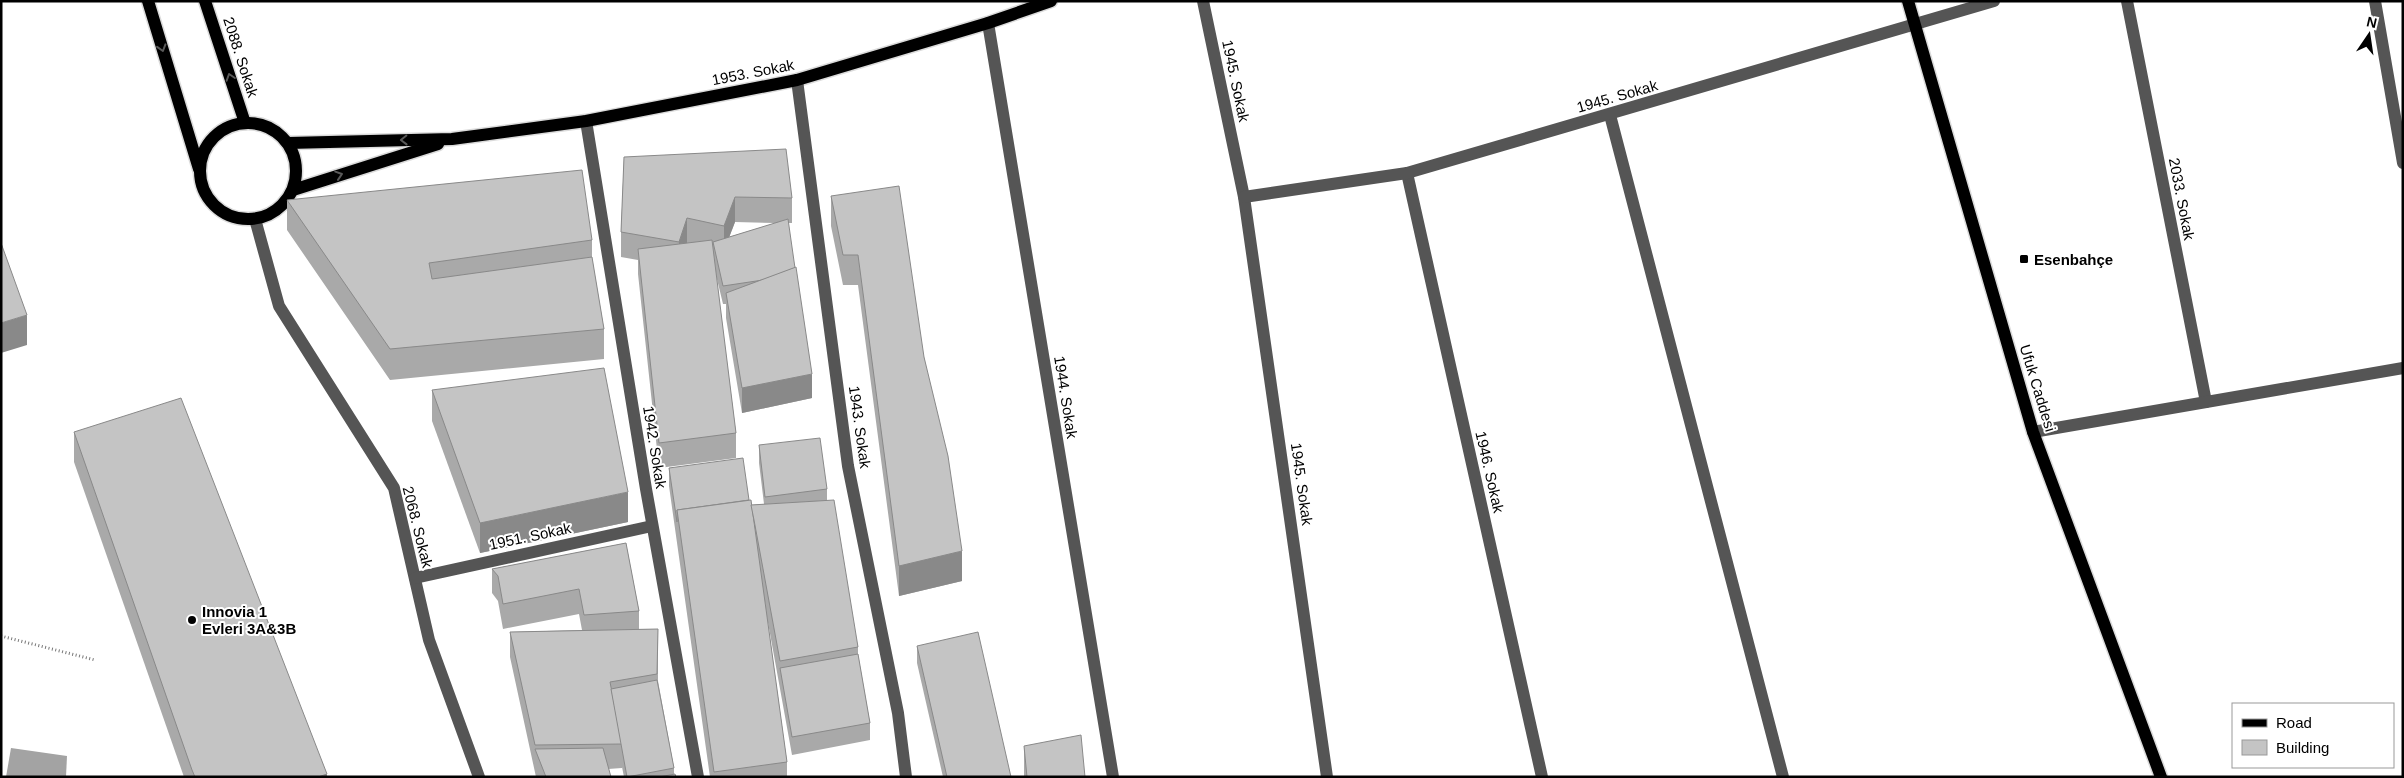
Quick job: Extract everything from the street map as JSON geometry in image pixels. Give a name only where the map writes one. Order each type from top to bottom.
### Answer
[{"type":"main road","points":[[148,1],[200,172],[203,188],[211,202],[239,219],[255,219],[271,214],[284,204],[293,190],[296,174],[294,158],[288,143],[276,132],[261,125],[245,123],[231,126],[218,134],[208,144],[202,158],[200,172]]},
{"type":"main road","name":"2088. Sokak","points":[[205,1],[245,123]]},
{"type":"main road","name":"1953. Sokak","points":[[452,139],[586,121],[797,80],[988,23],[1051,1]]},
{"type":"main road","name":"Ufuk Caddesi","points":[[1908,1],[2033,432],[2161,777]]},
{"type":"main road","points":[[288,143],[452,139]]},
{"type":"main road","points":[[293,190],[452,139]]},
{"type":"street","name":"1945. Sokak","points":[[1203,1],[1244,197],[1327,777]]},
{"type":"street","name":"1945. Sokak","points":[[1244,197],[1407,173],[1994,1]]},
{"type":"street","name":"2033. Sokak","points":[[2127,1],[2206,402]]},
{"type":"street","points":[[2375,1],[2403,163]]},
{"type":"street","name":"1944. Sokak","points":[[988,23],[1113,777]]},
{"type":"street","name":"1943. Sokak","points":[[797,80],[848,466],[898,714],[906,777]]},
{"type":"street","points":[[1610,115],[1782,777]]},
{"type":"street","name":"1942. Sokak","points":[[586,121],[652,526],[698,777]]},
{"type":"street","name":"1946. Sokak","points":[[1407,173],[1542,777]]},
{"type":"street","name":"2068. Sokak","points":[[255,219],[279,306],[394,488],[429,640],[479,777]]},
{"type":"street","points":[[2033,432],[2403,368]]},
{"type":"street","name":"1951. Sokak","points":[[414,578],[652,526]]},
{"type":"path","points":[[1,636],[95,660]]},
{"type":"shaded area","points":[[11,748],[67,756],[66,777],[6,777]]},
{"type":"building","points":[[786,149],[792,198],[735,197],[724,226],[687,218],[679,242],[621,232],[624,157]]},
{"type":"building","points":[[582,170],[592,240],[429,263],[432,279],[592,257],[604,329],[390,349],[287,200]]},
{"type":"building","points":[[899,186],[924,357],[948,456],[962,551],[899,566],[858,255],[843,255],[831,196]]},
{"type":"building","points":[[788,219],[795,268],[763,280],[723,286],[713,242]]},
{"type":"building","points":[[712,240],[736,433],[659,443],[638,249]]},
{"type":"building","points":[[1,243],[27,315],[1,323]]},
{"type":"building","points":[[796,267],[812,374],[742,388],[726,293]]},
{"type":"building","points":[[604,368],[628,492],[480,523],[432,390]]},
{"type":"building","name":"Innovia 1 Evleri 3A&3B","points":[[181,398],[327,774],[318,777],[195,777],[192,770],[74,432]]},
{"type":"building","points":[[820,438],[827,489],[765,497],[759,445]]},
{"type":"building","points":[[743,458],[749,500],[677,510],[677,522],[669,468]]},
{"type":"building","points":[[751,500],[787,762],[714,772],[677,510]]},
{"type":"building","points":[[834,500],[858,647],[780,661],[751,505]]},
{"type":"building","points":[[626,543],[639,611],[584,615],[579,589],[503,604],[498,576],[492,569]]},
{"type":"building","points":[[658,629],[657,674],[610,682],[622,744],[535,745],[510,632]]},
{"type":"building","points":[[978,632],[1011,777],[947,777],[917,646]]},
{"type":"building","points":[[858,654],[870,723],[792,737],[780,668]]},
{"type":"building","points":[[657,680],[674,768],[627,777],[611,689]]},
{"type":"building","points":[[1081,735],[1085,777],[1027,777],[1024,746]]},
{"type":"building","points":[[603,748],[611,777],[546,777],[535,749]]},
{"type":"building","points":[[675,774],[676,777],[659,777]]},
{"type":"place","name":"Esenbahçe","points":[[2024,259]]},
{"type":"place","name":"Innovia 1 Evleri 3A&3B","points":[[192,620]]}]
